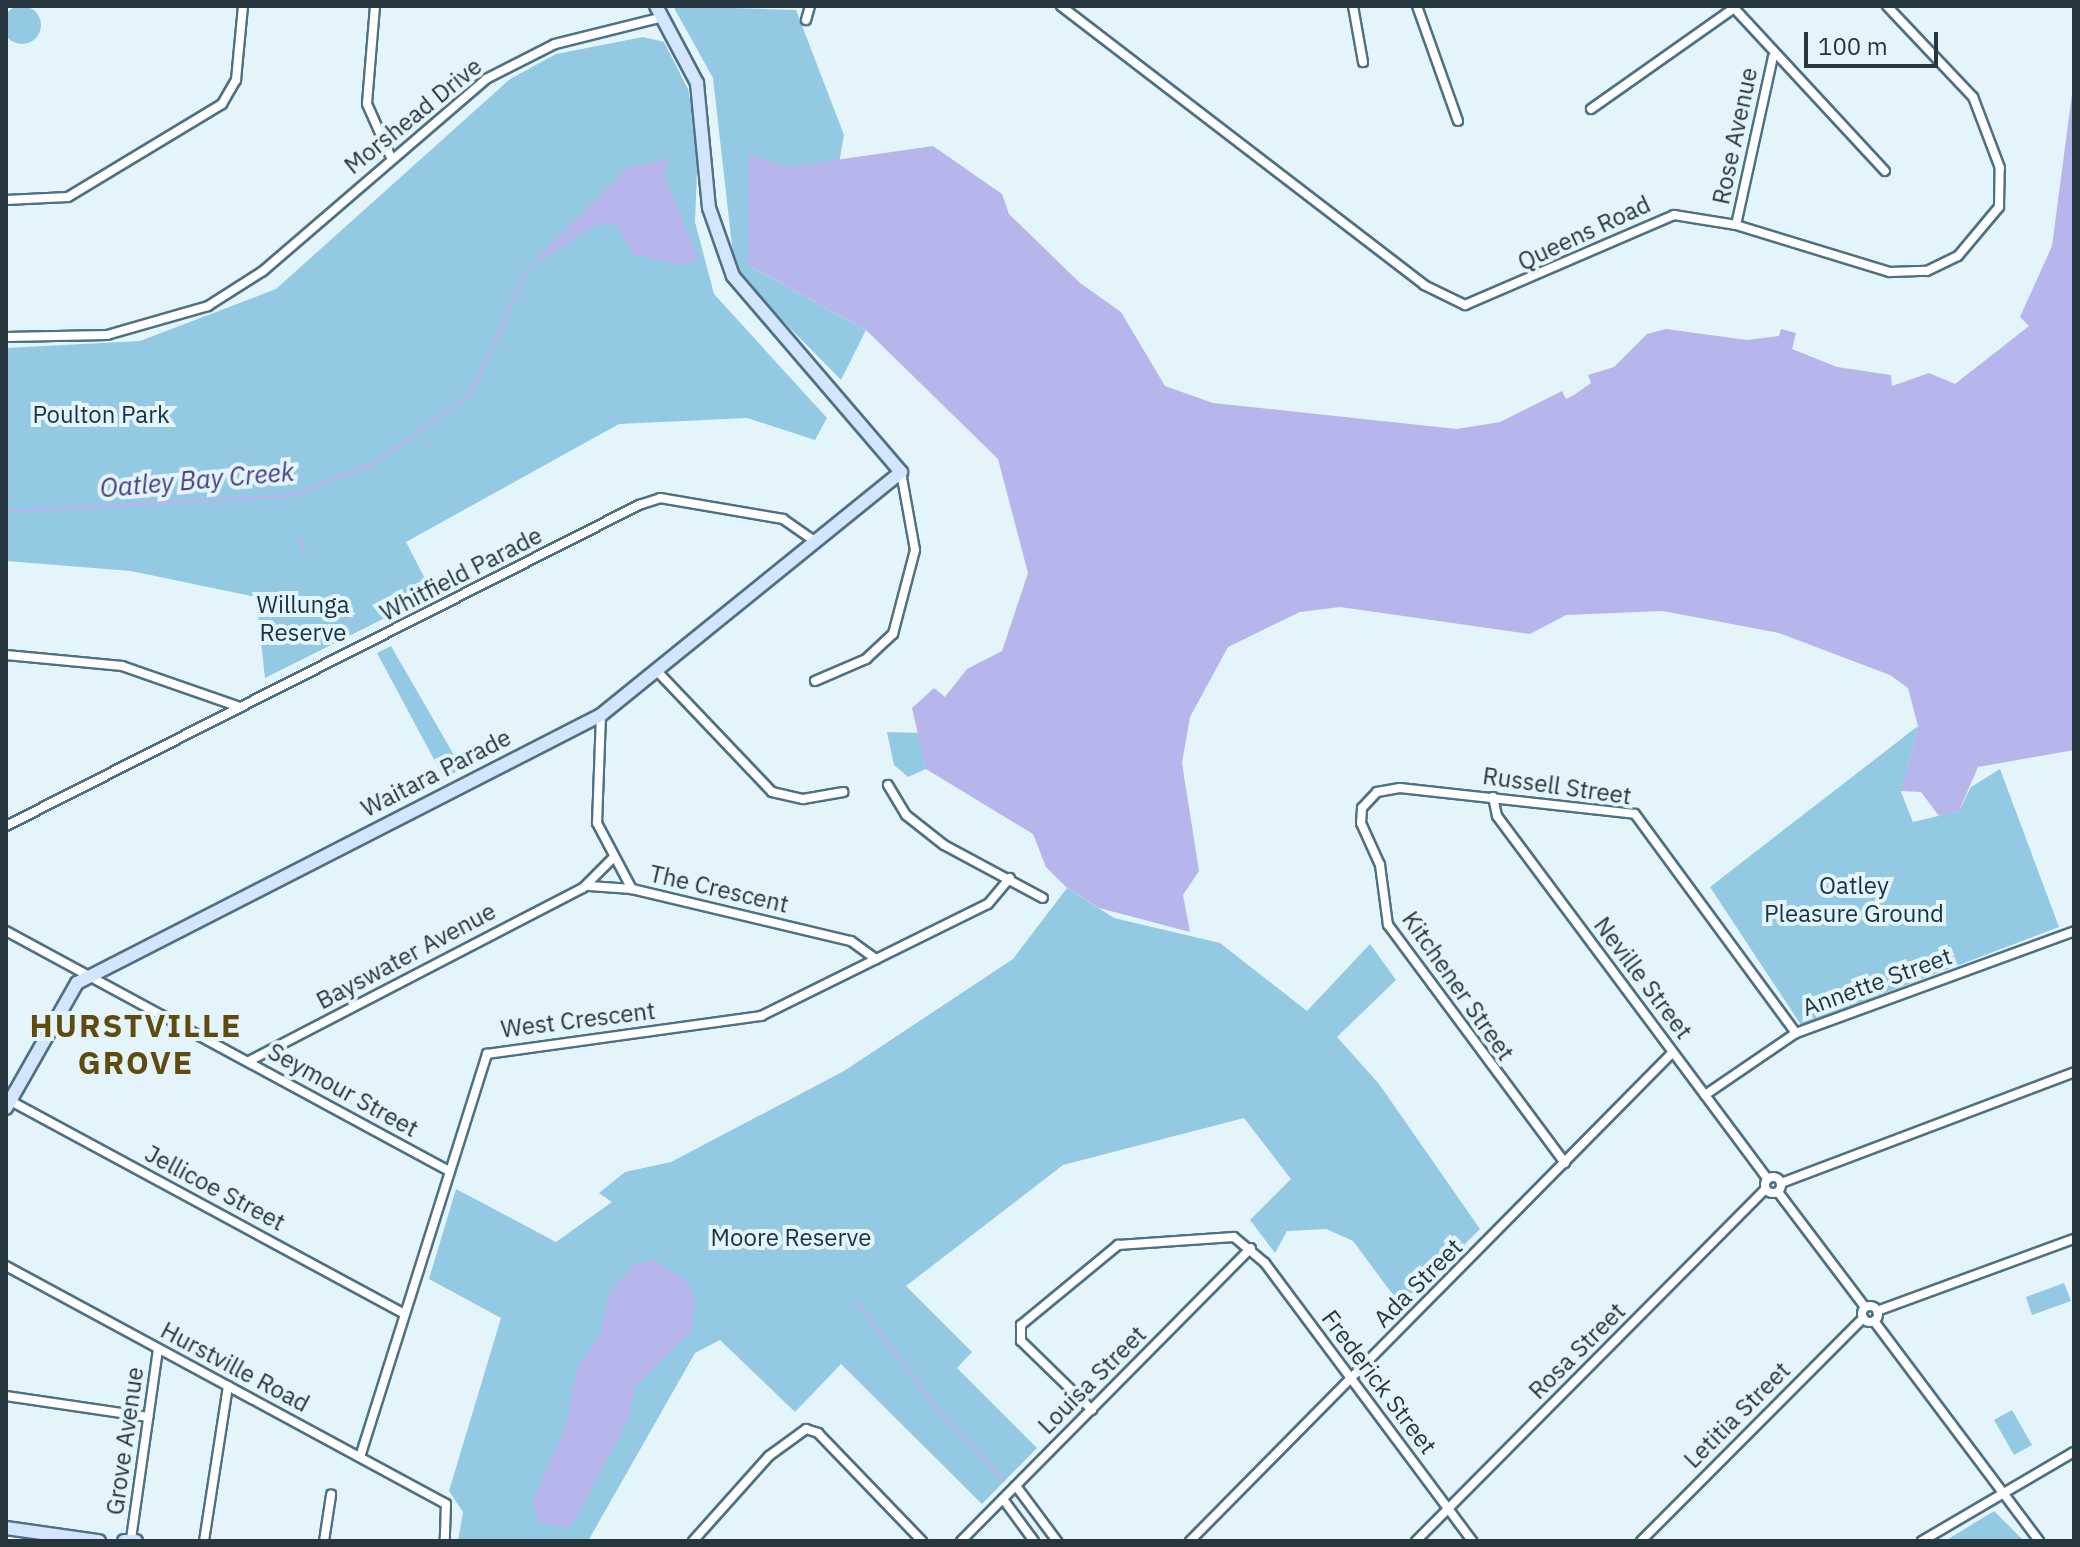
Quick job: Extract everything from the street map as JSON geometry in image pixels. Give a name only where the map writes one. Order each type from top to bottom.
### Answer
[{"type":"street","points":[[6,200],[64,199],[222,104],[236,80],[243,6]]},
{"type":"street","points":[[375,6],[367,104],[392,160]]},
{"type":"street","points":[[806,20],[810,6]]},
{"type":"street","name":"Queens Road","points":[[1061,6],[1450,302],[1493,297],[1674,215],[1736,225],[1915,273],[1958,256],[1997,211],[2001,173],[1977,102],[1887,6]]},
{"type":"street","points":[[1353,6],[1363,62]]},
{"type":"street","points":[[1417,6],[1458,121]]},
{"type":"street","name":"Rose Avenue","points":[[1591,109],[1728,8],[1749,19],[1773,57],[1885,171]]},
{"type":"street","name":"Morshead Drive","points":[[6,337],[107,335],[208,306],[263,271],[486,79],[555,44],[660,11],[697,83],[709,208],[733,276],[901,472]]},
{"type":"street","name":"Rose Avenue","points":[[1736,225],[1773,57]]},
{"type":"street","points":[[815,681],[866,659],[893,634],[915,550],[901,472]]},
{"type":"street","name":"Waitara Parade","points":[[7,1102],[69,994],[90,975],[601,715],[901,472]]},
{"type":"street","name":"Whitfield Parade","points":[[6,826],[660,498],[783,519],[814,541]]},
{"type":"street","points":[[6,655],[122,666],[240,707]]},
{"type":"street","points":[[656,670],[772,792],[803,799],[843,792]]},
{"type":"street","name":"The Crescent","points":[[601,715],[596,818],[632,889],[851,941],[876,959]]},
{"type":"street","points":[[888,785],[921,828],[1043,898]]},
{"type":"street","name":"Russell Street","points":[[1360,815],[1371,796],[1392,788],[1493,797],[1640,817],[1796,1033]]},
{"type":"street","name":"Neville Street","points":[[1493,797],[1497,816],[1705,1095],[1767,1184]]},
{"type":"street","name":"Kitchener Street","points":[[1360,815],[1393,936],[1565,1163]]},
{"type":"street","name":"Bayswater Avenue","points":[[249,1061],[583,888],[614,857]]},
{"type":"street","name":"West Crescent","points":[[360,1457],[489,1052],[761,1016],[988,904],[1010,878]]},
{"type":"street","name":"Bayswater Avenue","points":[[583,888],[632,889]]},
{"type":"street","name":"Seymour Street","points":[[6,931],[449,1171]]},
{"type":"street","name":"Annette Street","points":[[1705,1095],[1796,1033],[2074,931]]},
{"type":"street","name":"Ada Street","points":[[1190,1541],[1673,1052]]},
{"type":"street","points":[[1767,1184],[1779,1187],[2074,1072]]},
{"type":"street","name":"Jellicoe Street","points":[[7,1102],[404,1314]]},
{"type":"street","points":[[1767,1184],[1779,1187],[1865,1307],[1877,1311],[2074,1239]]},
{"type":"street","name":"Rosa Street","points":[[1416,1541],[1767,1184]]},
{"type":"street","points":[[1092,1410],[1021,1341],[1024,1322],[1124,1243],[1196,1234],[1234,1237],[1251,1248]]},
{"type":"street","name":"Frederick Street","points":[[1251,1248],[1472,1541]]},
{"type":"street","name":"Louisa Street","points":[[961,1541],[1251,1248]]},
{"type":"street","name":"Hurstville Road","points":[[6,1266],[446,1504],[445,1541]]},
{"type":"street","points":[[1865,1307],[1863,1318],[1874,1321],[2039,1541]]},
{"type":"street","points":[[1874,1321],[1877,1311]]},
{"type":"street","name":"Letitia Street","points":[[1641,1541],[1863,1318]]},
{"type":"street","name":"Grove Avenue","points":[[130,1540],[158,1349]]},
{"type":"street","points":[[204,1541],[228,1386]]},
{"type":"street","points":[[6,1396],[148,1417]]},
{"type":"street","points":[[693,1541],[769,1456],[806,1429],[818,1433],[922,1541]]},
{"type":"street","points":[[1922,1541],[2000,1490],[2074,1452]]},
{"type":"street","points":[[1016,1486],[1057,1541]]},
{"type":"street","points":[[324,1541],[331,1495]]},
{"type":"street","points":[[1003,1499],[1034,1541]]},
{"type":"street","points":[[6,1528],[99,1541]]},
{"type":"green space","points":[[22,6],[36,11],[41,25],[36,39],[22,44],[8,39],[3,25],[8,11]]},
{"type":"green space","points":[[673,6],[796,10],[844,135],[839,163],[787,167],[748,265],[866,330],[841,380],[735,272],[713,78]]},
{"type":"green space","points":[[643,37],[664,42],[688,89],[698,145],[695,222],[714,294],[827,418],[815,440],[747,418],[619,424],[406,542],[433,594],[265,678],[256,597],[131,571],[6,561],[6,348],[140,341],[276,289],[510,79],[556,54]]},
{"type":"green space","points":[[391,646],[462,769],[444,778],[377,653]]},
{"type":"green space","name":"Oatley Pleasure Ground","points":[[1918,726],[1901,792],[1913,822],[1959,811],[1971,787],[2000,769],[2059,927],[1801,1025],[1710,887]]},
{"type":"green space","points":[[887,732],[919,733],[926,769],[908,777],[894,765]]},
{"type":"green space","name":"Moore Reserve","points":[[1067,888],[1114,918],[1220,943],[1307,1011],[1370,944],[1396,980],[1337,1037],[1379,1084],[1480,1229],[1402,1307],[1353,1241],[1326,1229],[1287,1231],[1275,1253],[1250,1220],[1291,1179],[1244,1118],[1063,1165],[906,1286],[972,1352],[957,1368],[1037,1448],[982,1504],[841,1364],[795,1412],[720,1340],[695,1353],[588,1541],[458,1541],[463,1512],[449,1491],[501,1318],[429,1279],[456,1189],[556,1242],[612,1202],[599,1193],[625,1172],[671,1162],[844,1071],[1013,959]]},
{"type":"green space","points":[[2064,1283],[2071,1301],[2032,1315],[2026,1297]]},
{"type":"green space","points":[[2012,1410],[2032,1445],[2014,1455],[1994,1420]]},
{"type":"green space","points":[[1994,1511],[2024,1541],[1945,1541]]},
{"type":"shaded area","points":[[2074,79],[2074,750],[1978,767],[1959,811],[1939,816],[1921,792],[1901,791],[1918,726],[1908,688],[1890,675],[1779,633],[1663,611],[1566,615],[1530,634],[1340,607],[1300,612],[1228,647],[1190,717],[1182,763],[1199,871],[1183,895],[1190,932],[1099,908],[1067,888],[1046,867],[1033,834],[926,769],[912,708],[934,688],[945,697],[967,669],[1002,651],[1028,573],[998,459],[866,330],[748,265],[749,154],[787,167],[933,146],[1002,194],[1009,214],[1080,283],[1121,312],[1165,386],[1213,403],[1457,429],[1500,422],[1562,391],[1566,399],[1591,383],[1588,375],[1614,367],[1647,334],[1666,329],[1747,340],[1779,336],[1781,329],[1796,333],[1792,349],[1837,367],[1891,375],[1892,386],[1929,373],[1955,384],[2029,326],[2020,317],[2052,246]]},
{"type":"shaded area","points":[[672,158],[663,172],[699,260],[681,265],[633,254],[616,224],[596,225],[525,271],[627,168]]},
{"type":"shaded area","points":[[654,1260],[688,1282],[695,1304],[691,1332],[634,1389],[628,1420],[568,1528],[538,1523],[533,1499],[566,1426],[577,1368],[600,1335],[610,1292],[634,1264]]},
{"type":"waterway","name":"Oatley Bay Creek","points":[[6,511],[290,495],[375,462],[470,394],[526,271]]},
{"type":"waterway","points":[[299,538],[304,551]]},
{"type":"waterway","points":[[855,1300],[940,1413],[1003,1480]]},
{"type":"district","name":"HURSTVILLE GROVE","points":[[136,1044]]},
{"type":"park label","name":"Poulton Park","points":[[101,415]]},
{"type":"park label","name":"Willunga Reserve","points":[[303,619]]}]
